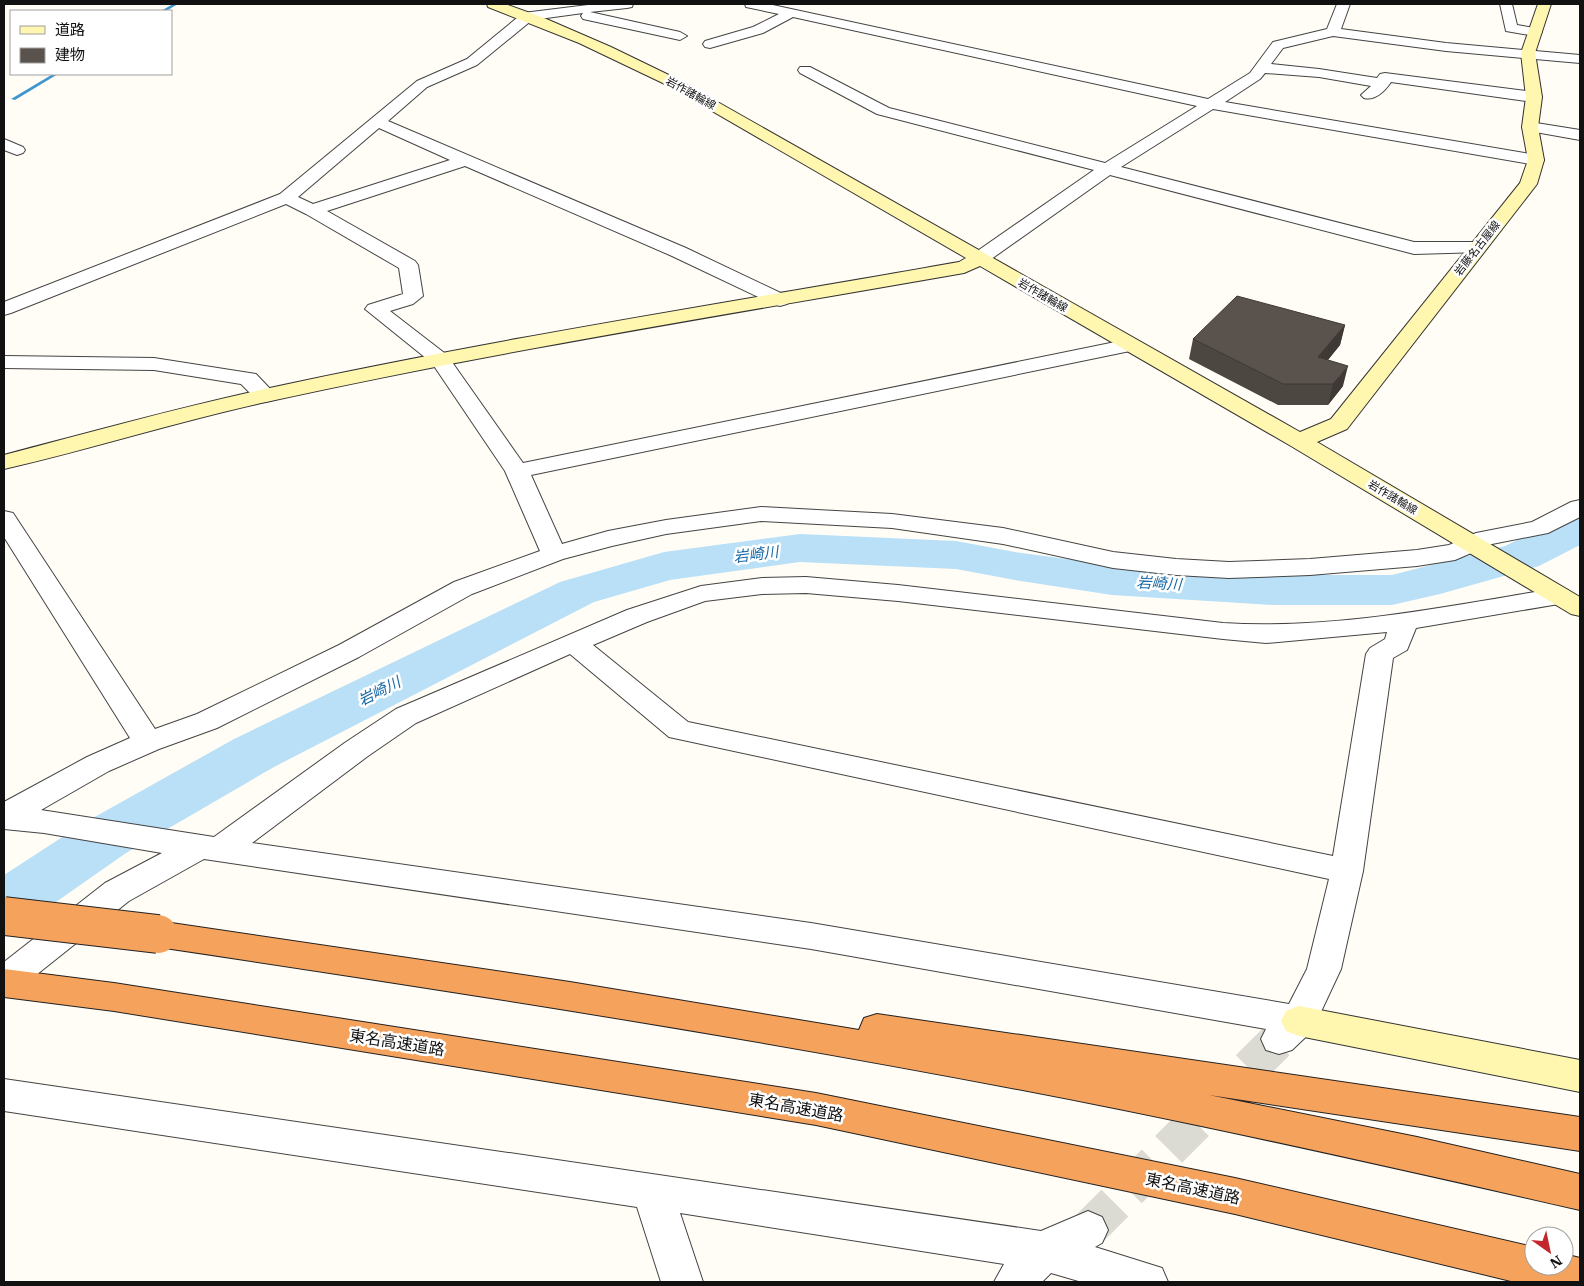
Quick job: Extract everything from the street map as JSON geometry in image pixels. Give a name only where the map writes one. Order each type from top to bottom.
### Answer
[{"type":"highway","points":[[4,916],[158,934],[320,957],[761,1026],[1092,1087],[1479,1167],[1580,1192]]},
{"type":"highway","points":[[320,957],[769,1014],[1580,1134]]},
{"type":"highway","name":"東名高速道路","points":[[4,982],[816,1109],[1235,1196],[1580,1278]]},
{"type":"highway","points":[[1494,1257],[1570,1282]]},
{"type":"main road","name":"岩作諸輪線","points":[[493,4],[596,44],[672,82],[1299,441],[1558,595]]},
{"type":"main road","name":"岩藤名古屋線","points":[[1299,441],[1338,424],[1528,184],[1536,160],[1530,127],[1534,97],[1528,53],[1545,4]]},
{"type":"main road","points":[[4,462],[144,424],[265,395],[440,359],[964,267],[980,258]]},
{"type":"main road","points":[[1289,1030],[1580,1076]]},
{"type":"street","points":[[566,11],[627,4]]},
{"type":"street","points":[[751,4],[1211,104],[1536,160]]},
{"type":"street","points":[[1333,32],[1342,4]]},
{"type":"street","points":[[1506,4],[1512,28],[1535,32]]},
{"type":"street","points":[[4,309],[286,198],[422,84],[472,62],[528,16],[549,8],[680,36]]},
{"type":"street","points":[[710,44],[758,30],[792,13]]},
{"type":"street","points":[[980,258],[1107,169],[1255,76],[1278,45],[1333,32],[1446,47],[1580,59]]},
{"type":"street","points":[[1261,68],[1383,82]]},
{"type":"street","points":[[805,70],[882,111],[1414,248],[1476,248]]},
{"type":"street","points":[[1369,95],[1383,82],[1385,77],[1534,97]]},
{"type":"street","points":[[377,122],[679,252],[780,300]]},
{"type":"street","points":[[1530,127],[1580,135]]},
{"type":"street","points":[[312,210],[466,160]]},
{"type":"street","points":[[286,198],[312,210],[408,265],[413,296],[406,300],[375,309],[440,359],[517,471],[554,554]]},
{"type":"street","points":[[517,471],[1130,345]]},
{"type":"street","points":[[4,362],[171,366],[248,379],[265,395]]},
{"type":"street","points":[[4,817],[98,764],[148,742],[207,721],[349,651],[463,588],[554,554],[608,539],[666,527],[761,514],[892,521],[954,528],[1012,538],[1113,560],[1176,567],[1229,570],[1310,567],[1417,558],[1455,552],[1476,546],[1485,538],[1539,528],[1580,507]]},
{"type":"street","points":[[4,518],[148,742]]},
{"type":"street","points":[[4,982],[117,892],[201,846],[406,716],[637,616],[701,594],[762,586],[806,585],[898,593],[1223,631],[1266,634],[1404,622],[1558,595]]},
{"type":"street","points":[[4,817],[811,936],[1222,1006],[1289,1030],[1324,968],[1348,871],[1380,654],[1397,644],[1404,622]]},
{"type":"street","points":[[575,644],[680,730],[1348,871]]},
{"type":"street","points":[[4,1095],[1043,1251],[1148,1282]]},
{"type":"street","points":[[652,1191],[682,1282]]},
{"type":"street","points":[[1015,1282],[1043,1251],[1088,1230]]},
{"type":"building","points":[[1237,296],[1345,325],[1318,357],[1348,366],[1333,384],[1283,384],[1193,339]]},
{"type":"waterway","points":[[165,10],[176,4]]},
{"type":"waterway","points":[[13,99],[54,75]]},
{"type":"waterway","name":"岩崎川","points":[[4,906],[105,838],[254,753],[577,592],[664,566],[800,548],[956,555],[1015,566],[1112,580],[1274,590],[1392,590],[1423,584],[1522,556],[1580,527]]},
{"type":"tunnel","points":[[1088,1230],[1279,1039]]}]
